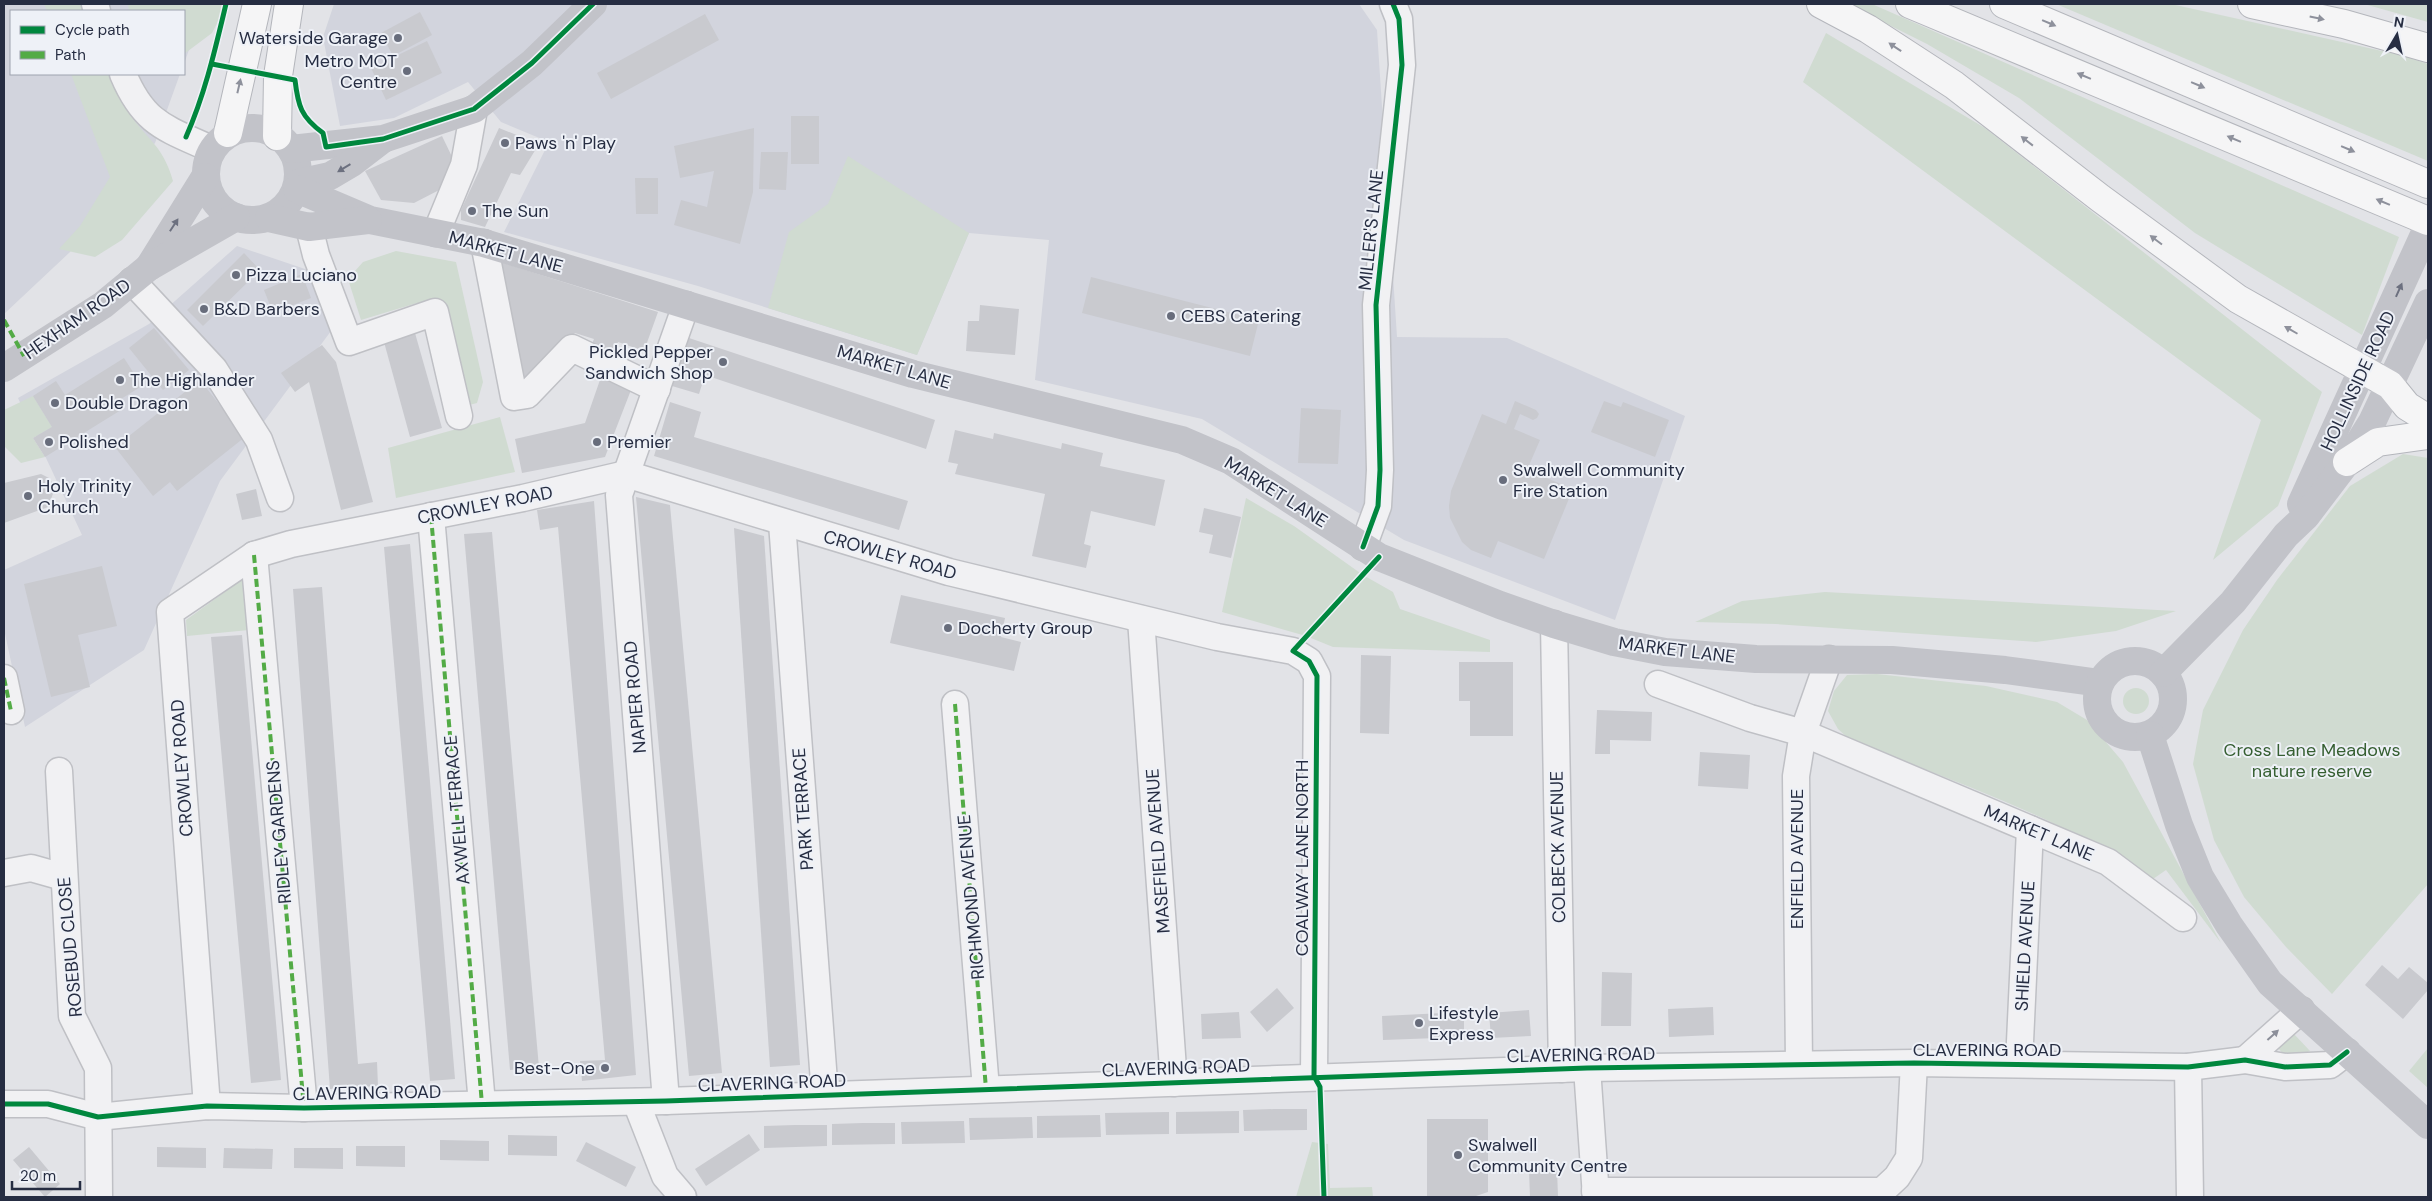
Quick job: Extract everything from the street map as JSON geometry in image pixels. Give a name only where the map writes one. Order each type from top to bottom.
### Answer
[{"type":"highway","points":[[220,141],[257,4]]},
{"type":"highway","points":[[284,143],[278,76],[289,4]]},
{"type":"highway","points":[[1821,4],[1868,29],[1954,85],[2107,203],[2238,299],[2362,371],[2390,385],[2407,406],[2428,419]]},
{"type":"highway","points":[[1910,4],[2428,221]]},
{"type":"highway","points":[[2004,4],[2428,184]]},
{"type":"highway","points":[[2252,4],[2344,24],[2428,48]]},
{"type":"highway","points":[[2347,462],[2378,442],[2428,435]]},
{"type":"street","points":[[122,75],[131,93],[152,120],[165,129],[220,141],[253,128],[284,143],[383,139],[474,109],[532,63],[593,4]]},
{"type":"street","name":"MILLER'S LANE","points":[[1363,547],[1378,506],[1380,470],[1376,306],[1402,64],[1399,20],[1393,4]]},
{"type":"street","points":[[436,233],[464,166],[474,109]]},
{"type":"street","points":[[298,186],[330,176],[352,163],[383,139]]},
{"type":"street","points":[[220,141],[205,167],[205,177],[214,200],[222,209],[246,220],[269,218],[290,204],[298,186],[298,168],[284,143]]},
{"type":"street","name":"HEXHAM ROAD","points":[[140,274],[205,177]]},
{"type":"street","name":"MARKET LANE","points":[[298,186],[370,220],[484,243],[912,374],[1182,440],[1231,461],[1363,547],[1388,560],[1554,624],[1614,642],[1665,652],[1756,659],[1829,658],[1892,660],[2100,683]]},
{"type":"street","name":"HEXHAM ROAD","points":[[4,368],[68,328],[140,274],[236,217]]},
{"type":"street","name":"MARKET LANE","points":[[269,218],[308,227],[370,220]]},
{"type":"street","name":"HOLLINSIDE ROAD","points":[[2286,535],[2428,226]]},
{"type":"street","points":[[308,227],[316,255],[349,342],[435,312],[459,416]]},
{"type":"street","points":[[484,243],[514,397],[527,395],[572,348],[657,389]]},
{"type":"street","points":[[140,274],[214,369],[259,440],[280,498]]},
{"type":"street","name":"NAPIER ROAD","points":[[666,1101],[619,495],[686,304]]},
{"type":"street","name":"HOLLINSIDE ROAD","points":[[2163,672],[2233,602],[2286,535],[2306,516],[2347,462],[2372,422],[2428,304]]},
{"type":"street","name":"CROWLEY ROAD","points":[[207,1106],[170,612],[254,556],[291,544],[626,474],[782,523],[949,572],[1217,637],[1292,650]]},
{"type":"street","name":"AXWELL TERRACE","points":[[431,516],[482,1104]]},
{"type":"street","name":"PARK TERRACE","points":[[782,523],[825,1095]]},
{"type":"street","name":"RIDLEY GARDENS","points":[[254,556],[304,1108]]},
{"type":"street","name":"MASEFIELD AVENUE","points":[[1141,619],[1174,1082]]},
{"type":"street","name":"COLBECK AVENUE","points":[[1554,624],[1575,1069],[1596,1194]]},
{"type":"street","name":"COALWAY LANE NORTH","points":[[1292,650],[1309,661],[1317,676],[1314,1076]]},
{"type":"street","name":"ENFIELD AVENUE","points":[[1799,1064],[1796,776],[1804,733],[1829,658]]},
{"type":"street","points":[[2129,661],[2141,661],[2153,665],[2163,672],[2170,683],[2174,695],[2173,707],[2169,718],[2161,728],[2150,735],[2137,738],[2124,736],[2108,726],[2098,709],[2097,696],[2100,683],[2107,673],[2117,665],[2129,661]]},
{"type":"street","points":[[4,678],[11,711]]},
{"type":"street","name":"MARKET LANE","points":[[1658,684],[1750,718],[1804,733],[2108,862],[2184,918]]},
{"type":"street","name":"RICHMOND AVENUE","points":[[955,704],[986,1089]]},
{"type":"street","points":[[2150,735],[2176,816],[2200,876],[2229,925],[2270,983],[2428,1125]]},
{"type":"street","name":"ROSEBUD CLOSE","points":[[58,771],[72,1016],[98,1068],[99,1197]]},
{"type":"street","name":"SHIELD AVENUE","points":[[2019,1063],[2030,829]]},
{"type":"street","points":[[4,873],[31,868],[63,877]]},
{"type":"street","points":[[2245,1060],[2301,1010]]},
{"type":"street","name":"CLAVERING ROAD","points":[[4,1104],[48,1104],[98,1117],[207,1106],[304,1108],[636,1102],[1314,1076],[1575,1069],[1914,1063],[2019,1063],[2188,1067],[2245,1060],[2285,1067],[2330,1065],[2347,1052]]},
{"type":"street","points":[[1596,1194],[1882,1190],[1896,1177],[1909,1158],[1914,1063]]},
{"type":"street","points":[[2188,1067],[2190,1197]]},
{"type":"street","points":[[636,1102],[665,1176],[683,1197]]},
{"type":"shaded area","points":[[4,4],[205,4],[185,61],[185,10],[10,10],[10,75],[180,75],[155,143],[70,252],[4,314]]},
{"type":"shaded area","points":[[334,4],[1359,4],[1377,30],[1397,337],[1507,338],[1685,416],[1615,620],[1404,540],[1202,419],[1035,380],[1049,240],[969,233],[917,355],[698,286],[504,232],[549,142],[501,122],[468,82],[394,118],[340,126],[323,37]]},
{"type":"shaded area","points":[[237,246],[308,270],[331,331],[220,481],[144,650],[25,727],[4,629],[4,570],[82,535],[18,398],[149,324]]},
{"type":"green space","points":[[44,4],[83,4],[86,10],[47,10]]},
{"type":"green space","points":[[128,4],[227,4],[212,33],[185,53],[185,10],[129,10]]},
{"type":"green space","points":[[1847,4],[1872,4],[2399,237],[2362,335],[2195,233],[2019,98],[1927,44]]},
{"type":"green space","points":[[2056,4],[2171,4],[2400,55],[2428,64],[2428,161]]},
{"type":"green space","points":[[2364,4],[2428,4],[2428,22]]},
{"type":"green space","points":[[1826,33],[1985,128],[2322,392],[2278,506],[2213,560],[2261,420],[1803,82]]},
{"type":"green space","points":[[71,75],[110,75],[118,94],[129,113],[164,159],[173,181],[122,240],[95,257],[59,249],[80,226],[110,177]]},
{"type":"green space","points":[[848,156],[969,233],[917,355],[768,308],[789,232],[828,204]]},
{"type":"green space","points":[[396,251],[456,262],[483,382],[477,403],[465,406],[445,310],[417,303],[361,320],[348,279],[363,262]]},
{"type":"green space","points":[[33,396],[52,427],[33,438],[45,457],[21,463],[4,446],[4,410]]},
{"type":"green space","points":[[500,417],[515,472],[396,498],[388,448]]},
{"type":"green space","name":"Cross Lane Meadows nature reserve","points":[[2403,454],[2428,458],[2428,884],[2332,994],[2286,947],[2244,897],[2214,840],[2193,764],[2203,710],[2243,630],[2277,580],[2350,486]]},
{"type":"green space","points":[[1246,498],[1294,526],[1363,575],[1393,592],[1400,609],[1490,640],[1490,652],[1333,647],[1306,636],[1222,612]]},
{"type":"green space","points":[[244,578],[249,630],[187,636],[186,620]]},
{"type":"green space","points":[[1825,592],[2176,611],[2116,631],[2036,642],[1776,624],[1695,622],[1742,601]]},
{"type":"green space","points":[[1877,674],[1986,686],[2057,702],[2087,720],[2123,762],[2221,943],[2166,870],[2153,879],[2118,857],[2044,819],[1850,740],[1838,729],[1828,711],[1834,691],[1847,675]]},
{"type":"green space","points":[[2136,688],[2145,692],[2149,701],[2145,710],[2136,714],[2127,710],[2123,701],[2127,692]]},
{"type":"green space","points":[[2294,1034],[2310,1051],[2297,1056],[2285,1056],[2278,1048]]},
{"type":"green space","points":[[2428,1048],[2428,1088],[2409,1071]]},
{"type":"green space","points":[[1312,1142],[1328,1144],[1330,1188],[1372,1187],[1373,1197],[1296,1197]]},
{"type":"building","points":[[420,12],[432,35],[393,56],[381,33]]},
{"type":"building","points":[[705,14],[719,40],[611,99],[597,73]]},
{"type":"building","name":"Metro MOT Centre","points":[[427,41],[442,73],[386,100],[371,68]]},
{"type":"building","points":[[791,116],[819,116],[819,164],[791,164]]},
{"type":"building","points":[[499,128],[539,144],[520,175],[511,173],[485,227],[461,220],[461,210]]},
{"type":"building","points":[[754,128],[753,192],[740,244],[674,225],[681,200],[707,207],[714,171],[680,178],[674,146]]},
{"type":"building","points":[[442,136],[456,165],[445,187],[414,203],[381,200],[365,171]]},
{"type":"building","points":[[761,152],[788,152],[786,190],[759,189]]},
{"type":"building","points":[[635,178],[658,178],[658,214],[636,214]]},
{"type":"building","points":[[244,253],[260,270],[203,326],[187,310]]},
{"type":"building","points":[[497,261],[658,312],[644,351],[618,342],[614,354],[591,346],[594,339],[575,333],[523,386]]},
{"type":"building","points":[[302,274],[311,298],[273,313],[264,290]]},
{"type":"building","name":"CEBS Catering","points":[[1091,277],[1259,320],[1250,356],[1082,313]]},
{"type":"building","points":[[980,305],[1019,309],[1015,355],[966,351],[968,321],[979,321]]},
{"type":"building","points":[[154,328],[189,370],[163,390],[129,348]]},
{"type":"building","points":[[415,333],[442,428],[410,437],[384,342]]},
{"type":"building","points":[[689,338],[935,420],[926,449],[705,375],[699,394],[672,386]]},
{"type":"building","points":[[322,345],[336,362],[373,502],[341,510],[309,382],[295,392],[281,373]]},
{"type":"building","points":[[124,358],[142,386],[116,402],[121,410],[45,457],[33,438],[52,427],[33,396],[56,381],[65,395]]},
{"type":"building","points":[[601,377],[631,390],[605,457],[522,473],[515,439],[585,423]]},
{"type":"building","points":[[200,380],[245,437],[177,491],[170,482],[153,496],[115,447]]},
{"type":"building","name":"Swalwell Community Fire Station","points":[[1515,401],[1536,410],[1539,414],[1533,420],[1520,414],[1514,429],[1540,440],[1527,470],[1573,489],[1544,559],[1498,541],[1491,558],[1471,550],[1462,542],[1450,518],[1451,491],[1482,414],[1506,424]]},
{"type":"building","points":[[1604,401],[1621,407],[1623,402],[1669,420],[1655,457],[1591,432]]},
{"type":"building","points":[[670,402],[701,412],[694,437],[908,501],[899,530],[654,456]]},
{"type":"building","points":[[1301,408],[1341,410],[1338,464],[1298,463]]},
{"type":"building","points":[[955,430],[993,439],[994,433],[1061,449],[1062,443],[1103,453],[1100,466],[1165,480],[1155,526],[1091,511],[1084,544],[1091,546],[1086,568],[1032,556],[1045,494],[955,474],[958,464],[948,462]]},
{"type":"building","name":"Holy Trinity Church","points":[[41,474],[49,478],[53,484],[54,491],[48,507],[4,523],[4,483]]},
{"type":"building","points":[[256,489],[262,516],[242,520],[236,494]]},
{"type":"building","points":[[636,497],[670,505],[722,1073],[689,1076]]},
{"type":"building","points":[[594,501],[636,1075],[582,1081],[580,1061],[605,1060],[558,527],[540,530],[537,510]]},
{"type":"building","points":[[1204,508],[1241,517],[1231,558],[1209,553],[1213,535],[1199,532]]},
{"type":"building","points":[[734,528],[764,536],[800,1065],[770,1067]]},
{"type":"building","points":[[492,532],[539,1068],[510,1070],[464,534]]},
{"type":"building","points":[[410,544],[455,1079],[430,1081],[384,547]]},
{"type":"building","points":[[102,566],[117,626],[78,635],[90,687],[51,697],[24,584]]},
{"type":"building","points":[[322,587],[358,1064],[377,1062],[378,1086],[330,1089],[293,589]]},
{"type":"building","name":"Docherty Group","points":[[901,595],[1005,618],[1001,637],[1021,642],[1014,671],[890,643]]},
{"type":"building","points":[[242,635],[281,1080],[251,1083],[211,637]]},
{"type":"building","points":[[1361,655],[1391,656],[1389,734],[1360,733]]},
{"type":"building","points":[[1459,662],[1513,662],[1513,736],[1470,736],[1470,701],[1459,701]]},
{"type":"building","points":[[1597,710],[1652,712],[1651,741],[1610,740],[1610,754],[1595,754]]},
{"type":"building","points":[[1700,752],[1750,755],[1748,789],[1698,786]]},
{"type":"building","points":[[2382,965],[2398,979],[2409,967],[2428,983],[2428,990],[2403,1019],[2365,985]]},
{"type":"building","points":[[1602,972],[1632,973],[1631,1026],[1601,1026]]},
{"type":"building","points":[[1277,988],[1294,1008],[1267,1032],[1250,1012]]},
{"type":"building","points":[[1713,1007],[1714,1035],[1669,1037],[1668,1009]]},
{"type":"building","points":[[1529,1010],[1531,1036],[1491,1038],[1489,1013]]},
{"type":"building","points":[[1239,1012],[1241,1038],[1202,1039],[1201,1014]]},
{"type":"building","points":[[1464,1012],[1464,1037],[1383,1040],[1382,1016]]},
{"type":"building","points":[[1307,1109],[1307,1130],[1244,1131],[1243,1110]]},
{"type":"building","points":[[1239,1111],[1239,1133],[1176,1134],[1176,1112]]},
{"type":"building","points":[[1169,1112],[1169,1134],[1106,1135],[1105,1113]]},
{"type":"building","points":[[1100,1115],[1101,1137],[1037,1138],[1037,1116]]},
{"type":"building","points":[[1032,1117],[1033,1138],[970,1140],[969,1118]]},
{"type":"building","name":"Swalwell Community Centre","points":[[1427,1119],[1488,1119],[1488,1192],[1473,1197],[1427,1197]]},
{"type":"building","points":[[964,1121],[965,1143],[902,1144],[901,1122]]},
{"type":"building","points":[[895,1123],[895,1144],[832,1145],[832,1124]]},
{"type":"building","points":[[827,1125],[827,1146],[764,1148],[764,1126]]},
{"type":"building","points":[[749,1134],[760,1150],[706,1186],[695,1169]]},
{"type":"building","points":[[508,1135],[557,1136],[557,1156],[508,1155]]},
{"type":"building","points":[[440,1140],[489,1141],[489,1161],[440,1160]]},
{"type":"building","points":[[586,1142],[636,1167],[626,1187],[576,1161]]},
{"type":"building","points":[[356,1146],[405,1146],[405,1167],[356,1166]]},
{"type":"building","points":[[29,1147],[60,1184],[45,1197],[13,1160]]},
{"type":"building","points":[[157,1147],[206,1148],[206,1168],[157,1167]]},
{"type":"building","points":[[224,1148],[273,1149],[272,1169],[223,1168]]},
{"type":"building","points":[[294,1148],[343,1148],[343,1169],[294,1168]]},
{"type":"building","points":[[1557,1169],[1558,1197],[1530,1197],[1529,1170]]},
{"type":"marked path","points":[[4,320],[24,356]]},
{"type":"marked path","points":[[431,516],[482,1104]]},
{"type":"marked path","points":[[254,555],[304,1108]]},
{"type":"marked path","points":[[4,678],[11,711]]},
{"type":"marked path","points":[[955,704],[986,1089]]},
{"type":"cycle path","points":[[186,137],[214,55],[226,4]]},
{"type":"cycle path","points":[[212,64],[295,80],[299,104],[305,116],[323,133],[326,147],[383,139],[474,109],[532,63],[593,4]]},
{"type":"cycle path","points":[[1363,547],[1378,506],[1380,470],[1376,305],[1402,65],[1399,19],[1393,4]]},
{"type":"cycle path","points":[[1324,1197],[1320,1087],[1314,1076],[1317,676],[1309,661],[1293,651],[1379,557]]},
{"type":"cycle path","points":[[4,1104],[48,1104],[98,1117],[207,1106],[304,1108],[666,1101],[1587,1068],[1914,1063],[2188,1067],[2245,1060],[2285,1067],[2330,1065],[2347,1052]]},
{"type":"place","name":"Waterside Garage","points":[[398,38]]},
{"type":"place","name":"Metro MOT Centre","points":[[407,71]]},
{"type":"place","name":"Paws 'n' Play","points":[[505,143]]},
{"type":"place","name":"The Sun","points":[[472,211]]},
{"type":"place","name":"Pizza Luciano","points":[[236,275]]},
{"type":"place","name":"B&D Barbers","points":[[204,309]]},
{"type":"place","name":"CEBS Catering","points":[[1171,316]]},
{"type":"place","name":"Pickled Pepper Sandwich Shop","points":[[723,362]]},
{"type":"place","name":"The Highlander","points":[[120,380]]},
{"type":"place","name":"Double Dragon","points":[[55,403]]},
{"type":"place","name":"Polished","points":[[49,442]]},
{"type":"place","name":"Premier","points":[[597,442]]},
{"type":"place","name":"Swalwell Community Fire Station","points":[[1503,480]]},
{"type":"place","name":"Holy Trinity Church","points":[[28,496]]},
{"type":"place","name":"Docherty Group","points":[[948,628]]},
{"type":"place","name":"Lifestyle Express","points":[[1419,1023]]},
{"type":"place","name":"Best-One","points":[[605,1068]]},
{"type":"place","name":"Swalwell Community Centre","points":[[1458,1155]]}]
